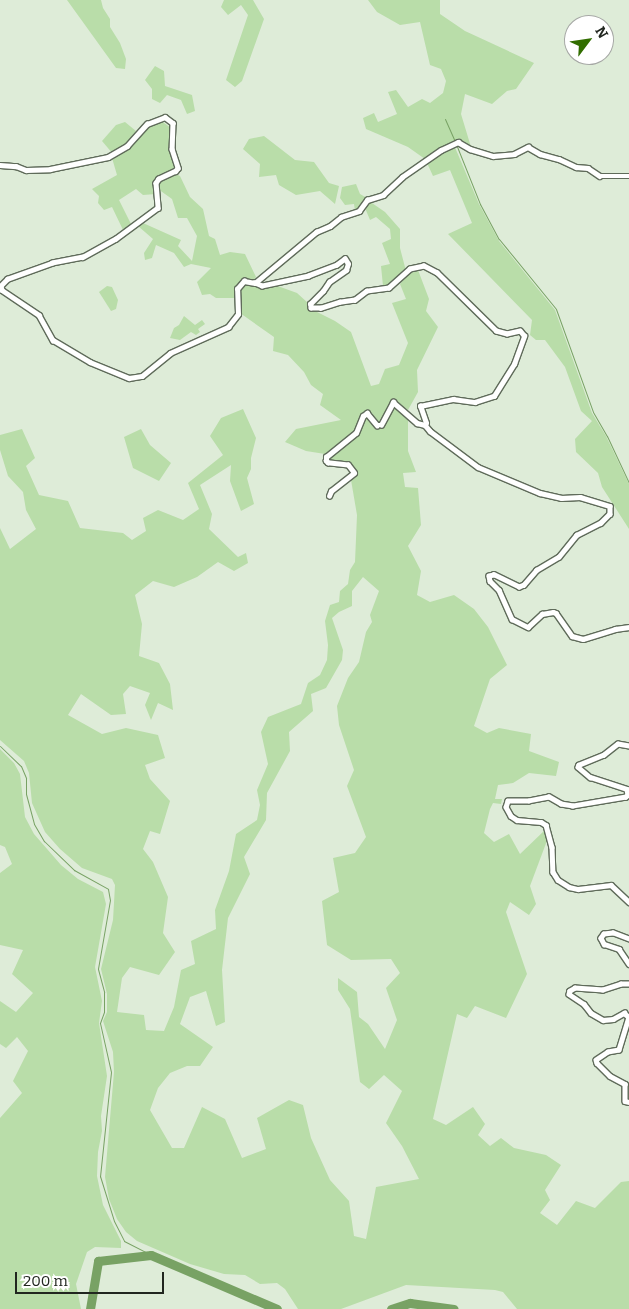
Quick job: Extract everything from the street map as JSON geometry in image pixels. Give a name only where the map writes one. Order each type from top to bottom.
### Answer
[{"type":"street","points":[[0,165],[16,166],[26,170],[50,170],[108,157],[127,146],[147,124],[165,117],[173,123],[172,149],[178,168],[176,171],[158,179],[156,184],[158,208],[116,239],[88,255],[53,262],[8,279],[2,286],[2,290],[39,315],[53,340],[90,362],[129,378],[142,376],[170,353],[228,327],[238,314],[237,289],[244,281],[262,286],[309,276],[337,265],[345,259],[348,264],[346,270],[329,282],[310,304],[311,308],[321,308],[355,300],[367,291],[389,288],[410,270],[424,266],[436,273],[496,331],[503,334],[520,331],[523,333],[523,339],[514,364],[494,396],[474,402],[453,399],[420,406],[425,425]]},
{"type":"street","points":[[255,283],[316,232],[330,226],[341,217],[359,211],[367,200],[383,195],[402,177],[441,150],[458,142],[470,149],[493,156],[514,154],[528,148],[540,154],[560,159],[576,167],[588,168],[600,176],[629,176]]},
{"type":"street","points":[[329,496],[336,486],[354,473],[348,465],[328,463],[326,457],[356,433],[367,413],[381,425],[393,402],[417,423],[425,425],[430,431],[478,467],[540,493],[561,498],[580,496],[604,503],[611,509],[596,527],[577,535],[559,557],[537,570],[521,587],[494,575],[489,576],[490,581],[499,590],[512,619],[528,627],[542,614],[553,612],[556,613],[572,636],[583,639],[615,628],[629,627]]},
{"type":"street","points":[[629,746],[618,744],[604,755],[579,764],[578,767],[590,777],[627,789],[626,797],[572,806],[561,804],[549,797],[529,802],[508,801],[506,807],[511,816],[517,820],[541,822],[546,825],[552,847],[553,872],[558,880],[569,887],[578,889],[612,885],[629,902]]},
{"type":"street","points":[[629,938],[613,933],[604,934],[601,938],[604,944],[619,949],[629,964]]},
{"type":"street","points":[[629,984],[621,984],[603,990],[575,988],[569,994],[584,1004],[591,1014],[603,1020],[613,1019],[624,1013],[629,1017],[620,1050],[608,1052],[596,1060],[610,1076],[625,1084],[625,1101],[629,1102]]},
{"type":"green space","points":[[67,0],[101,0],[103,8],[110,19],[110,27],[120,43],[126,59],[125,69],[116,68]]},
{"type":"green space","points":[[224,0],[253,0],[264,19],[242,81],[235,87],[226,80],[248,15],[241,5],[228,15],[221,7]]},
{"type":"green space","points":[[368,0],[440,0],[440,14],[465,31],[534,63],[516,89],[507,91],[492,104],[465,94],[461,114],[471,147],[463,141],[453,141],[425,159],[408,147],[366,129],[363,118],[374,113],[378,122],[397,114],[388,92],[396,90],[408,107],[422,99],[430,103],[443,93],[446,81],[441,69],[430,65],[420,22],[400,25],[377,12]]},
{"type":"green space","points":[[155,66],[164,71],[165,86],[192,95],[195,111],[187,114],[181,100],[167,95],[160,103],[152,99],[152,89],[145,80]]},
{"type":"green space","points":[[160,120],[171,128],[170,143],[176,168],[158,177],[156,194],[143,195],[136,189],[119,200],[132,226],[124,232],[112,207],[104,210],[98,203],[99,196],[92,189],[117,175],[112,158],[128,148],[149,125]]},
{"type":"green space","points":[[125,122],[136,131],[129,142],[113,154],[102,141],[116,125]]},
{"type":"green space","points":[[264,136],[295,160],[314,162],[329,183],[339,186],[335,204],[320,191],[296,195],[279,185],[276,175],[259,177],[260,164],[243,149],[249,139]]},
{"type":"green space","points":[[454,145],[479,204],[499,241],[555,310],[592,413],[606,436],[629,484],[629,529],[602,487],[598,473],[576,452],[575,439],[592,421],[581,411],[565,367],[545,340],[536,340],[530,335],[532,320],[448,234],[472,223],[450,170],[433,176],[427,163]]},
{"type":"green space","points":[[174,173],[180,176],[190,197],[203,209],[209,236],[215,239],[220,255],[230,252],[245,254],[256,277],[253,281],[242,281],[236,298],[216,298],[210,294],[202,295],[197,282],[211,268],[191,264],[184,267],[174,253],[156,245],[152,258],[145,260],[144,253],[153,239],[138,226],[143,223],[181,240],[178,246],[192,261],[197,236],[187,218],[178,218],[172,199],[158,189],[161,179]]},
{"type":"green space","points":[[356,184],[360,194],[367,198],[362,208],[355,211],[354,204],[345,205],[340,198],[342,187]]},
{"type":"green space","points":[[369,201],[385,212],[400,229],[400,248],[406,271],[392,285],[383,286],[381,266],[390,264],[382,243],[391,239],[390,229],[376,217],[370,220],[365,208]]},
{"type":"green space","points":[[418,270],[429,299],[426,311],[438,327],[417,370],[418,392],[408,410],[394,399],[391,400],[382,421],[378,422],[372,413],[364,413],[355,432],[325,454],[306,451],[285,442],[296,429],[341,420],[320,405],[323,394],[311,385],[304,372],[288,355],[273,351],[274,337],[240,313],[239,289],[245,283],[262,288],[275,285],[297,293],[308,303],[311,309],[335,321],[351,332],[371,386],[379,384],[385,369],[399,365],[408,343],[392,303],[406,299],[400,284],[408,274]]},
{"type":"green space","points":[[107,286],[112,287],[118,300],[116,309],[111,311],[99,292]]},
{"type":"green space","points":[[184,316],[195,325],[202,320],[205,324],[198,329],[200,332],[196,335],[191,332],[180,340],[170,338],[174,328],[179,325]]},
{"type":"green space","points":[[393,407],[408,419],[408,451],[416,472],[403,473],[405,487],[418,488],[421,525],[408,546],[421,571],[417,595],[430,602],[454,595],[474,609],[488,627],[507,665],[490,679],[474,726],[487,733],[499,728],[531,734],[529,751],[559,762],[556,776],[529,773],[513,783],[498,785],[495,799],[502,799],[501,804],[493,803],[484,833],[494,842],[509,834],[520,854],[545,830],[548,838],[530,886],[536,904],[529,915],[510,902],[506,912],[527,974],[506,1018],[475,1006],[467,1018],[457,1014],[433,1119],[446,1125],[473,1107],[485,1124],[478,1135],[490,1146],[501,1138],[514,1148],[546,1155],[561,1165],[545,1190],[550,1200],[540,1213],[557,1225],[576,1201],[595,1208],[621,1182],[629,1181],[629,1309],[517,1309],[503,1292],[495,1290],[406,1285],[341,1309],[298,1309],[285,1289],[277,1283],[260,1284],[245,1275],[224,1274],[190,1264],[137,1241],[126,1232],[117,1219],[109,1199],[105,1177],[114,1072],[113,1052],[103,1021],[107,1012],[107,994],[101,969],[113,920],[115,885],[112,879],[82,868],[60,849],[45,832],[32,803],[29,773],[24,761],[0,740],[0,528],[10,549],[36,529],[26,510],[23,492],[8,476],[0,450],[0,435],[22,429],[35,458],[26,466],[39,495],[68,501],[80,528],[123,533],[132,540],[146,531],[143,518],[158,510],[183,520],[199,509],[188,483],[223,455],[210,436],[221,418],[243,409],[256,438],[251,458],[251,469],[247,478],[254,504],[241,511],[230,481],[231,465],[200,485],[212,514],[209,529],[238,557],[246,553],[248,563],[234,571],[218,562],[197,577],[174,587],[153,581],[135,595],[142,624],[139,656],[159,663],[170,684],[173,710],[158,703],[151,720],[145,705],[150,693],[130,686],[123,694],[126,714],[111,715],[81,694],[68,715],[102,734],[126,728],[158,735],[165,758],[145,765],[150,779],[170,801],[160,834],[150,831],[143,849],[153,862],[168,897],[163,933],[175,952],[159,975],[130,967],[122,978],[117,1012],[144,1015],[146,1030],[164,1031],[174,1007],[181,970],[195,964],[191,941],[216,929],[215,910],[229,871],[236,834],[257,820],[260,805],[257,790],[268,764],[261,732],[268,717],[301,704],[308,683],[320,675],[327,660],[328,645],[325,621],[330,605],[339,602],[340,591],[348,584],[350,570],[355,562],[357,515],[351,480],[356,473],[349,463],[333,462],[328,459],[329,456],[358,434],[364,418],[367,416],[378,428],[381,427]],"holes":[[[363,577],[379,591],[370,615],[372,622],[366,632],[359,662],[348,678],[337,706],[339,725],[354,770],[347,786],[366,837],[355,853],[333,858],[339,892],[322,901],[327,945],[351,960],[391,959],[400,973],[386,988],[397,1020],[385,1049],[368,1024],[359,1017],[357,992],[338,978],[338,990],[350,1009],[360,1082],[369,1089],[384,1075],[402,1091],[386,1123],[402,1146],[419,1179],[376,1187],[366,1239],[354,1236],[349,1201],[330,1180],[311,1138],[303,1105],[289,1100],[257,1118],[266,1149],[242,1158],[225,1119],[202,1107],[184,1148],[172,1148],[150,1110],[158,1088],[170,1073],[187,1066],[200,1066],[213,1047],[180,1024],[190,997],[206,991],[216,1026],[225,1022],[222,970],[228,918],[250,874],[244,857],[266,820],[267,793],[290,751],[289,732],[313,711],[311,694],[326,688],[342,660],[343,650],[332,618],[339,612],[352,606],[352,591]]]},
{"type":"green space","points":[[141,429],[150,445],[171,463],[159,481],[133,468],[124,437]]},
{"type":"green space","points":[[0,749],[14,763],[20,774],[25,817],[34,834],[61,865],[78,879],[103,892],[106,904],[95,967],[102,1001],[99,1023],[107,1076],[101,1116],[102,1131],[98,1152],[97,1176],[103,1205],[121,1241],[121,1248],[95,1247],[87,1252],[76,1284],[81,1309],[0,1309],[0,1118],[22,1093],[13,1081],[28,1051],[17,1037],[6,1048],[0,1044],[0,1001],[16,1012],[33,993],[12,974],[23,950],[0,945],[0,873],[12,864],[5,847],[0,845]]},
{"type":"waterway","points":[[445,119],[455,141]]},
{"type":"waterway","points":[[456,144],[480,204],[499,239],[556,309],[593,412],[607,436],[629,483]]},
{"type":"waterway","points":[[0,746],[21,766],[26,778],[26,794],[34,824],[44,841],[74,870],[108,889],[110,900],[98,969],[104,992],[104,1012],[100,1023],[111,1072],[100,1176],[114,1221],[124,1241],[151,1255]]},
{"type":"waterway","points":[[90,1309],[98,1261],[151,1255],[277,1309]]},
{"type":"waterway","points":[[391,1309],[410,1303],[454,1309]]}]
